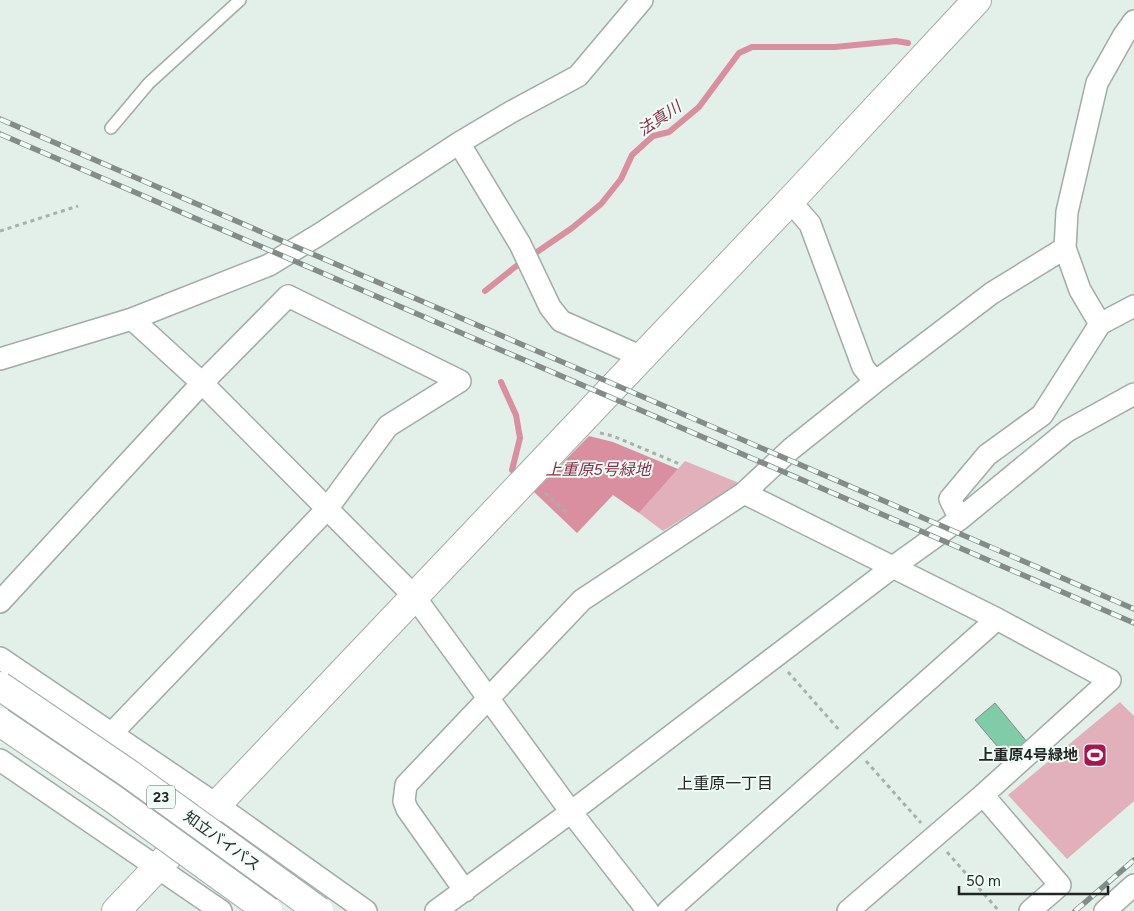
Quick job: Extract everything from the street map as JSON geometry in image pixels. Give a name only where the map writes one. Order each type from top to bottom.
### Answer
[{"type":"main road","points":[[116,911],[790,201],[977,0]]},
{"type":"main road","name":"知立バイパス","points":[[0,686],[128,773],[319,911]]},
{"type":"main road","name":"知立バイパス","points":[[0,722],[112,798],[268,911]]},
{"type":"street","points":[[0,358],[132,319],[269,265],[320,234],[459,142],[578,76],[642,0]]},
{"type":"street","points":[[1100,324],[1080,290],[1065,248],[1068,212],[1097,83],[1134,20]]},
{"type":"street","points":[[459,142],[520,244],[550,307],[561,321],[642,357]]},
{"type":"street","points":[[790,201],[810,224],[863,367],[875,382]]},
{"type":"street","points":[[465,891],[407,809],[404,801],[406,785],[582,600],[744,493],[791,449],[875,382],[992,293],[1065,248]]},
{"type":"street","points":[[0,602],[202,383],[288,296],[460,381],[388,426],[327,509],[111,734]]},
{"type":"street","points":[[960,519],[950,499],[987,455],[1042,415],[1100,324],[1134,306]]},
{"type":"street","points":[[132,319],[202,383],[414,596],[571,812],[648,911]]},
{"type":"street","points":[[436,911],[571,812],[893,567],[960,519],[1067,431],[1134,394]]},
{"type":"street","points":[[744,493],[997,619],[1110,680],[983,795],[848,911]]},
{"type":"street","points":[[668,911],[997,619]]},
{"type":"street","points":[[0,658],[217,805],[366,911]]},
{"type":"street","points":[[0,760],[221,911]]},
{"type":"street","points":[[983,795],[1060,885],[1030,911]]},
{"type":"street","points":[[1106,911],[1134,885]]},
{"type":"lane","points":[[111,128],[149,83],[240,0]]},
{"type":"path","points":[[0,231],[78,206]]},
{"type":"path","points":[[593,432],[613,436],[682,465]]},
{"type":"path","points":[[542,491],[568,514]]},
{"type":"path","points":[[774,657],[998,911]]},
{"type":"shaded area","points":[[685,461],[739,483],[663,531],[639,513]]},
{"type":"shaded area","name":"上重原4号緑地","points":[[1120,702],[1134,716],[1134,801],[1067,859],[1008,795]]},
{"type":"water","name":"上重原5号緑地","points":[[589,436],[613,442],[678,469],[639,513],[613,495],[577,533],[534,492]]},
{"type":"building","points":[[995,703],[1028,743],[1008,759],[975,720]]},
{"type":"waterway","name":"法真川","points":[[485,291],[515,267],[572,228],[601,204],[621,179],[632,155],[653,136],[669,132],[699,107],[739,53],[752,47],[835,47],[896,41],[908,43]]},
{"type":"waterway","name":"法真川","points":[[501,382],[516,415],[520,438],[512,470]]},
{"type":"railway","points":[[0,119],[1134,609]]},
{"type":"railway","points":[[0,134],[1134,623]]},
{"type":"railway","points":[[1075,911],[1134,860]]},
{"type":"place","name":"上重原4号緑地","points":[[1095,755]]},
{"type":"district","name":"上重原一丁目","points":[[725,783]]}]
